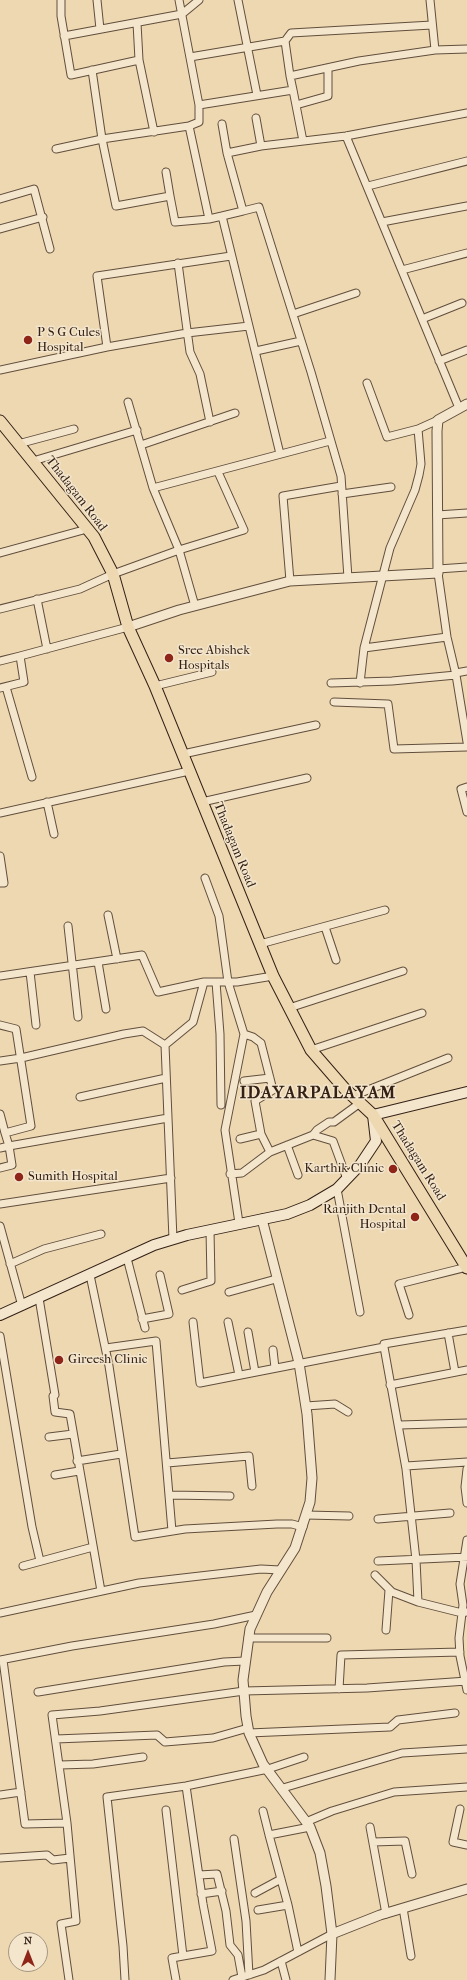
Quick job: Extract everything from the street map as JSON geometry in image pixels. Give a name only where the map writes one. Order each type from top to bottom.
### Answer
[{"type":"main road","name":"Thadagam Road","points":[[0,421],[94,537],[113,574],[128,627],[155,686],[273,976],[311,1050],[373,1115],[467,1268]]},
{"type":"main road","points":[[0,1315],[154,1245],[239,1223],[287,1214],[310,1205],[337,1189],[360,1165],[376,1141],[373,1115],[467,1092]]},
{"type":"street","points":[[61,0],[61,16],[71,75],[138,60]]},
{"type":"street","points":[[97,0],[100,29]]},
{"type":"street","points":[[56,149],[102,139],[189,126],[199,122],[199,104],[179,0]]},
{"type":"street","points":[[64,36],[182,14],[200,0]]},
{"type":"street","points":[[238,0],[257,95]]},
{"type":"street","points":[[430,0],[435,50]]},
{"type":"street","points":[[136,23],[138,60],[154,132]]},
{"type":"street","points":[[303,141],[285,42],[291,33],[432,25]]},
{"type":"street","points":[[190,57],[285,42]]},
{"type":"street","points":[[290,76],[359,61],[435,50],[467,49]]},
{"type":"street","points":[[296,105],[328,96],[328,68]]},
{"type":"street","points":[[92,70],[102,139],[116,206],[170,196]]},
{"type":"street","points":[[199,104],[293,90]]},
{"type":"street","points":[[228,152],[261,146],[346,136],[467,113]]},
{"type":"street","points":[[256,118],[261,146]]},
{"type":"street","points":[[222,124],[243,211]]},
{"type":"street","points":[[189,126],[209,219]]},
{"type":"street","points":[[346,136],[368,186],[439,361],[463,406],[438,420],[418,428],[387,437],[367,383]]},
{"type":"street","points":[[368,186],[467,161]]},
{"type":"street","points":[[166,172],[175,222],[209,219],[259,207],[293,314],[341,476],[348,578]]},
{"type":"street","points":[[0,199],[34,189],[43,217],[50,249]]},
{"type":"street","points":[[382,222],[467,206]]},
{"type":"street","points":[[222,216],[230,256],[256,351],[263,388],[280,454]]},
{"type":"street","points":[[0,229],[43,217]]},
{"type":"street","points":[[402,270],[467,253]]},
{"type":"street","points":[[107,347],[97,276],[230,256]]},
{"type":"street","points":[[178,263],[190,352],[200,374],[210,422]]},
{"type":"street","points":[[293,314],[356,293]]},
{"type":"street","points":[[422,319],[462,303]]},
{"type":"street","points":[[0,370],[107,347],[187,333],[249,326]]},
{"type":"street","points":[[256,351],[301,341]]},
{"type":"street","points":[[439,361],[467,350]]},
{"type":"street","points":[[128,402],[153,488],[179,550],[195,606]]},
{"type":"street","points":[[141,445],[235,413]]},
{"type":"street","points":[[438,420],[436,431],[438,571],[447,637],[456,674],[467,742]]},
{"type":"street","points":[[360,683],[364,648],[384,576],[390,548],[415,490],[419,475],[421,464],[418,428]]},
{"type":"street","points":[[18,444],[74,429]]},
{"type":"street","points":[[33,461],[136,430]]},
{"type":"street","points":[[153,488],[218,472],[330,441]]},
{"type":"street","points":[[0,610],[37,599],[80,589],[113,574],[179,550],[244,530],[218,472]]},
{"type":"street","points":[[290,581],[283,496],[391,487]]},
{"type":"street","points":[[437,516],[467,513]]},
{"type":"street","points":[[0,553],[87,529]]},
{"type":"street","points":[[0,660],[128,627],[195,606],[290,581],[384,576],[467,567]]},
{"type":"street","points":[[37,599],[47,649]]},
{"type":"street","points":[[364,648],[447,637]]},
{"type":"street","points":[[20,656],[24,682],[3,688],[32,776]]},
{"type":"street","points":[[331,683],[360,683],[456,674],[467,671]]},
{"type":"street","points":[[155,686],[212,672]]},
{"type":"street","points":[[334,702],[388,704],[394,749],[467,747]]},
{"type":"street","points":[[182,754],[316,726]]},
{"type":"street","points":[[0,813],[190,771]]},
{"type":"street","points":[[202,802],[307,778]]},
{"type":"street","points":[[467,787],[461,789],[467,812]]},
{"type":"street","points":[[47,802],[54,834]]},
{"type":"street","points":[[0,856],[4,883],[0,883]]},
{"type":"street","points":[[205,878],[219,916],[228,982],[244,1034],[225,1130],[230,1174],[239,1223]]},
{"type":"street","points":[[260,944],[385,910]]},
{"type":"street","points":[[108,915],[117,959]]},
{"type":"street","points":[[68,926],[78,1017]]},
{"type":"street","points":[[325,927],[336,960]]},
{"type":"street","points":[[0,976],[142,955],[158,992],[204,982],[228,982],[273,976]]},
{"type":"street","points":[[98,962],[106,1009]]},
{"type":"street","points":[[289,1008],[403,971]]},
{"type":"street","points":[[30,972],[36,1025]]},
{"type":"street","points":[[165,1045],[193,1022],[204,982]]},
{"type":"street","points":[[216,982],[220,1034],[221,1105]]},
{"type":"street","points":[[311,1050],[422,1013]]},
{"type":"street","points":[[0,1024],[16,1028],[31,1126],[5,1133]]},
{"type":"street","points":[[0,1061],[143,1031],[165,1045]]},
{"type":"street","points":[[244,1034],[253,1037],[261,1043],[273,1090],[255,1102],[261,1134],[270,1152]]},
{"type":"street","points":[[165,1045],[173,1240]]},
{"type":"street","points":[[314,1135],[317,1130],[329,1122],[334,1122],[357,1099],[448,1058]]},
{"type":"street","points":[[80,1097],[166,1078]]},
{"type":"street","points":[[244,1081],[270,1078]]},
{"type":"street","points":[[0,1114],[9,1146],[12,1165],[0,1168]]},
{"type":"street","points":[[0,1148],[168,1118]]},
{"type":"street","points":[[240,1139],[261,1134]]},
{"type":"street","points":[[230,1174],[242,1173],[270,1152],[314,1135],[333,1141],[347,1178]]},
{"type":"street","points":[[287,1145],[298,1175]]},
{"type":"street","points":[[0,1204],[171,1178]]},
{"type":"street","points":[[337,1189],[360,1312]]},
{"type":"street","points":[[262,1219],[276,1279],[299,1363],[306,1406],[312,1478],[310,1502],[295,1548],[280,1570],[256,1616],[248,1638],[245,1661],[244,1691],[248,1731],[263,1764],[283,1788],[308,1824],[320,1852],[332,1934],[330,1980]]},
{"type":"street","points":[[0,1226],[22,1306]]},
{"type":"street","points":[[182,1290],[211,1281],[210,1230]]},
{"type":"street","points":[[10,1264],[44,1249],[102,1234]]},
{"type":"street","points":[[127,1258],[145,1328]]},
{"type":"street","points":[[409,1315],[399,1284],[467,1268]]},
{"type":"street","points":[[90,1275],[106,1348],[121,1454],[135,1537],[172,1531],[277,1524],[292,1524],[303,1527]]},
{"type":"street","points":[[142,1319],[169,1314],[160,1276]]},
{"type":"street","points":[[229,1292],[276,1279]]},
{"type":"street","points":[[39,1298],[56,1395],[53,1396],[55,1412],[70,1414],[92,1547],[101,1591]]},
{"type":"street","points":[[192,1322],[200,1383],[384,1347],[384,1344],[467,1330]]},
{"type":"street","points":[[228,1322],[239,1375]]},
{"type":"street","points":[[248,1332],[255,1372]]},
{"type":"street","points":[[448,1333],[455,1372]]},
{"type":"street","points":[[0,1336],[32,1527],[40,1561]]},
{"type":"street","points":[[106,1348],[156,1342],[172,1531]]},
{"type":"street","points":[[384,1347],[390,1385],[400,1425],[406,1466],[416,1560],[418,1602]]},
{"type":"street","points":[[273,1350],[275,1368]]},
{"type":"street","points":[[390,1385],[467,1370]]},
{"type":"street","points":[[306,1406],[335,1404],[348,1412]]},
{"type":"street","points":[[400,1425],[467,1423]]},
{"type":"street","points":[[49,1437],[73,1434]]},
{"type":"street","points":[[77,1460],[121,1454]]},
{"type":"street","points":[[167,1464],[249,1456],[252,1486]]},
{"type":"street","points":[[406,1466],[467,1462]]},
{"type":"street","points":[[467,1469],[465,1487],[467,1503]]},
{"type":"street","points":[[55,1476],[79,1471]]},
{"type":"street","points":[[170,1495],[230,1496]]},
{"type":"street","points":[[378,1519],[412,1517],[450,1512]]},
{"type":"street","points":[[306,1515],[349,1516]]},
{"type":"street","points":[[467,1540],[460,1584],[465,1612],[460,1652],[467,1690]]},
{"type":"street","points":[[23,1566],[92,1547]]},
{"type":"street","points":[[378,1561],[465,1556]]},
{"type":"street","points":[[0,1613],[139,1583],[261,1569],[280,1570]]},
{"type":"street","points":[[375,1575],[392,1592],[418,1602],[465,1612]]},
{"type":"street","points":[[386,1630],[389,1590]]},
{"type":"street","points":[[67,1823],[25,1824],[1,1660],[72,1646],[256,1616]]},
{"type":"street","points":[[248,1638],[327,1638]]},
{"type":"street","points":[[339,1689],[341,1655],[460,1652]]},
{"type":"street","points":[[38,1692],[224,1662],[245,1661]]},
{"type":"street","points":[[69,1980],[61,1924],[76,1921],[67,1823],[52,1715],[100,1711],[244,1691],[339,1689],[466,1681]]},
{"type":"street","points":[[56,1739],[157,1735],[165,1742],[213,1738],[248,1731],[390,1727],[398,1720],[455,1713]]},
{"type":"street","points":[[283,1788],[402,1753],[467,1749]]},
{"type":"street","points":[[60,1765],[94,1764],[143,1757]]},
{"type":"street","points":[[125,1980],[123,1946],[107,1797],[186,1786],[268,1769],[304,1757]]},
{"type":"street","points":[[176,1980],[172,1958],[212,1950],[201,1894],[186,1786]]},
{"type":"street","points":[[269,1835],[308,1824],[332,1811],[394,1792],[467,1787]]},
{"type":"street","points":[[0,1795],[21,1792]]},
{"type":"street","points":[[460,1809],[453,1842],[467,1845]]},
{"type":"street","points":[[166,1810],[183,1956]]},
{"type":"street","points":[[263,1811],[288,1905],[298,1952]]},
{"type":"street","points":[[370,1827],[386,1914]]},
{"type":"street","points":[[234,1840],[246,1921],[249,1975]]},
{"type":"street","points":[[373,1842],[406,1841],[412,1874]]},
{"type":"street","points":[[0,1858],[47,1855],[53,1860],[70,1858]]},
{"type":"street","points":[[199,1875],[217,1874],[222,1891],[230,1945],[238,1955],[242,1977]]},
{"type":"street","points":[[255,1893],[281,1879]]},
{"type":"street","points":[[233,1980],[249,1975],[281,1961],[332,1934],[403,1908],[467,1889]]},
{"type":"street","points":[[201,1894],[222,1891]]},
{"type":"street","points":[[258,1910],[288,1905]]},
{"type":"street","points":[[403,1908],[411,1956]]},
{"type":"street","points":[[281,1961],[286,1980]]},
{"type":"place","name":"P S G Cules Hospital","points":[[28,340]]},
{"type":"place","name":"Sree Abishek Hospitals","points":[[169,658]]},
{"type":"place","name":"Karthik Clinic","points":[[393,1169]]},
{"type":"place","name":"Sumith Hospital","points":[[19,1177]]},
{"type":"place","name":"Ranjith Dental Hospital","points":[[415,1217]]},
{"type":"place","name":"Gireesh Clinic","points":[[59,1360]]},
{"type":"district","name":"IDAYARPALAYAM","points":[[318,1094]]}]
